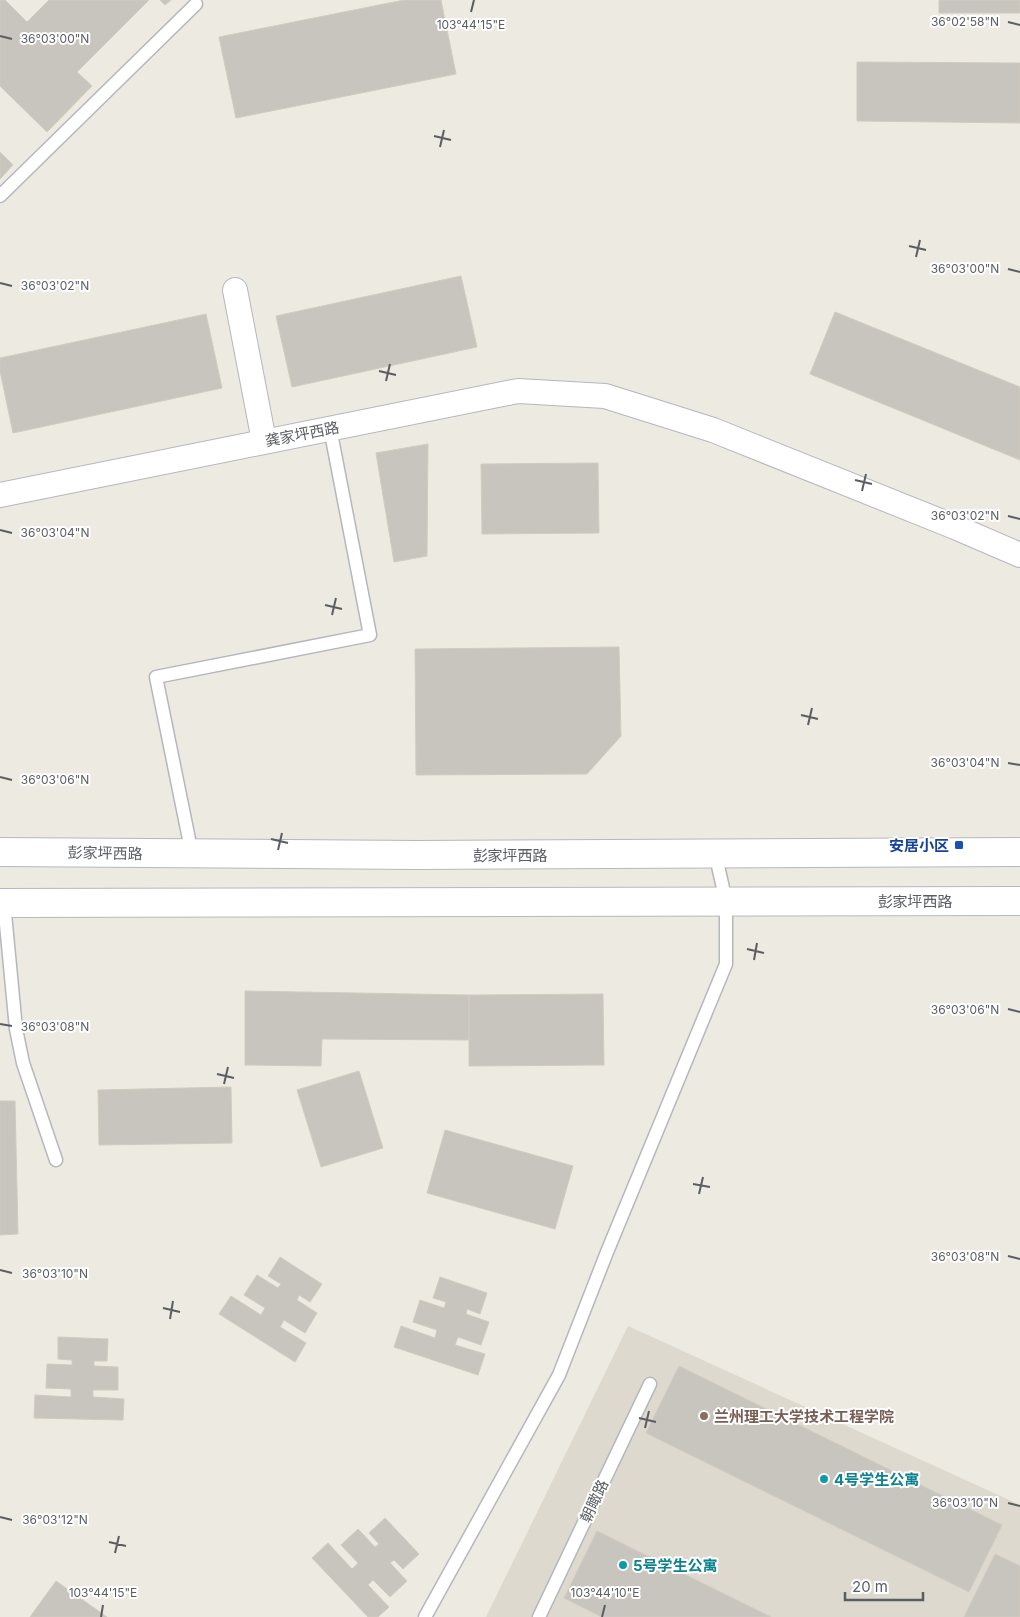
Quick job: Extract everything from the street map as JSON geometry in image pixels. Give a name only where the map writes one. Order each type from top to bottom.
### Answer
[{"type":"main road","name":"彭家坪西路","points":[[0,852],[416,855],[1020,852]]},
{"type":"main road","name":"彭家坪西路","points":[[2,903],[1020,901]]},
{"type":"street","points":[[235,290],[264,441]]},
{"type":"street","name":"龚家坪西路","points":[[0,495],[518,391],[605,396],[713,430],[1020,555]]},
{"type":"lane","points":[[0,196],[196,4]]},
{"type":"lane","points":[[192,854],[156,677],[370,635],[330,428]]},
{"type":"lane","points":[[425,1617],[559,1375],[610,1243],[726,964],[726,901],[715,853]]},
{"type":"lane","points":[[2,903],[16,1029],[23,1063],[56,1160]]},
{"type":"lane","name":"朝瞰路","points":[[539,1617],[650,1384]]},
{"type":"shaded area","name":"兰州理工大学技术工程学院","points":[[628,1326],[1020,1505],[1020,1617],[486,1617]]},
{"type":"building","points":[[0,0],[5,0],[27,22],[49,0],[149,0],[77,72],[92,86],[47,132],[0,86]]},
{"type":"building","points":[[160,0],[171,0],[165,5]]},
{"type":"building","points":[[404,0],[441,0],[456,74],[236,118],[219,37]]},
{"type":"building","points":[[939,0],[1020,0],[1020,13],[939,13]]},
{"type":"building","points":[[857,62],[1020,63],[1020,123],[857,121]]},
{"type":"building","points":[[0,152],[13,165],[0,179]]},
{"type":"building","points":[[461,276],[477,347],[292,387],[276,316]]},
{"type":"building","points":[[835,312],[1020,387],[1020,460],[810,374]]},
{"type":"building","points":[[206,314],[222,388],[13,433],[0,371],[0,358]]},
{"type":"building","points":[[428,444],[427,556],[394,562],[376,453]]},
{"type":"building","points":[[598,463],[599,533],[482,534],[481,464]]},
{"type":"building","points":[[619,647],[621,736],[587,774],[416,775],[415,649]]},
{"type":"building","points":[[245,991],[469,995],[469,1040],[322,1039],[321,1066],[245,1065]]},
{"type":"building","points":[[603,994],[604,1065],[469,1066],[469,995]]},
{"type":"building","points":[[359,1071],[383,1148],[321,1167],[297,1090]]},
{"type":"building","points":[[231,1087],[232,1143],[99,1145],[98,1090]]},
{"type":"building","points":[[0,1101],[15,1101],[18,1234],[0,1235]]},
{"type":"building","points":[[445,1130],[573,1166],[555,1229],[427,1193]]},
{"type":"building","points":[[280,1257],[322,1284],[310,1302],[299,1295],[297,1300],[317,1313],[305,1333],[284,1320],[280,1327],[306,1343],[295,1362],[219,1314],[231,1296],[261,1315],[265,1308],[244,1295],[257,1275],[278,1288],[281,1284],[268,1276]]},
{"type":"building","points":[[440,1277],[487,1293],[480,1314],[467,1309],[466,1314],[489,1322],[481,1345],[458,1337],[455,1345],[485,1354],[478,1375],[394,1347],[401,1326],[435,1338],[437,1330],[413,1322],[420,1300],[444,1308],[446,1302],[433,1298]]},
{"type":"building","points":[[58,1337],[108,1339],[107,1361],[94,1361],[94,1366],[118,1367],[118,1390],[93,1390],[93,1397],[124,1399],[123,1420],[34,1418],[35,1395],[71,1397],[71,1389],[46,1388],[47,1364],[72,1365],[72,1360],[58,1359]]},
{"type":"building","name":"4号学生公寓","points":[[679,1366],[1002,1525],[969,1592],[646,1433]]},
{"type":"building","points":[[385,1518],[419,1554],[403,1569],[394,1560],[390,1563],[407,1581],[390,1597],[373,1580],[368,1585],[389,1607],[378,1617],[368,1617],[312,1558],[328,1543],[352,1569],[358,1563],[341,1545],[358,1529],[375,1547],[379,1544],[369,1533]]},
{"type":"building","name":"5号学生公寓","points":[[597,1531],[771,1617],[602,1617],[564,1598]]},
{"type":"building","points":[[995,1554],[1020,1566],[1020,1617],[964,1617]]},
{"type":"building","points":[[56,1581],[107,1617],[30,1617]]},
{"type":"place","name":"安居小区","points":[[959,845]]},
{"type":"place","name":"兰州理工大学技术工程学院","points":[[704,1416]]},
{"type":"place","name":"4号学生公寓","points":[[824,1479]]},
{"type":"place","name":"5号学生公寓","points":[[623,1565]]}]
